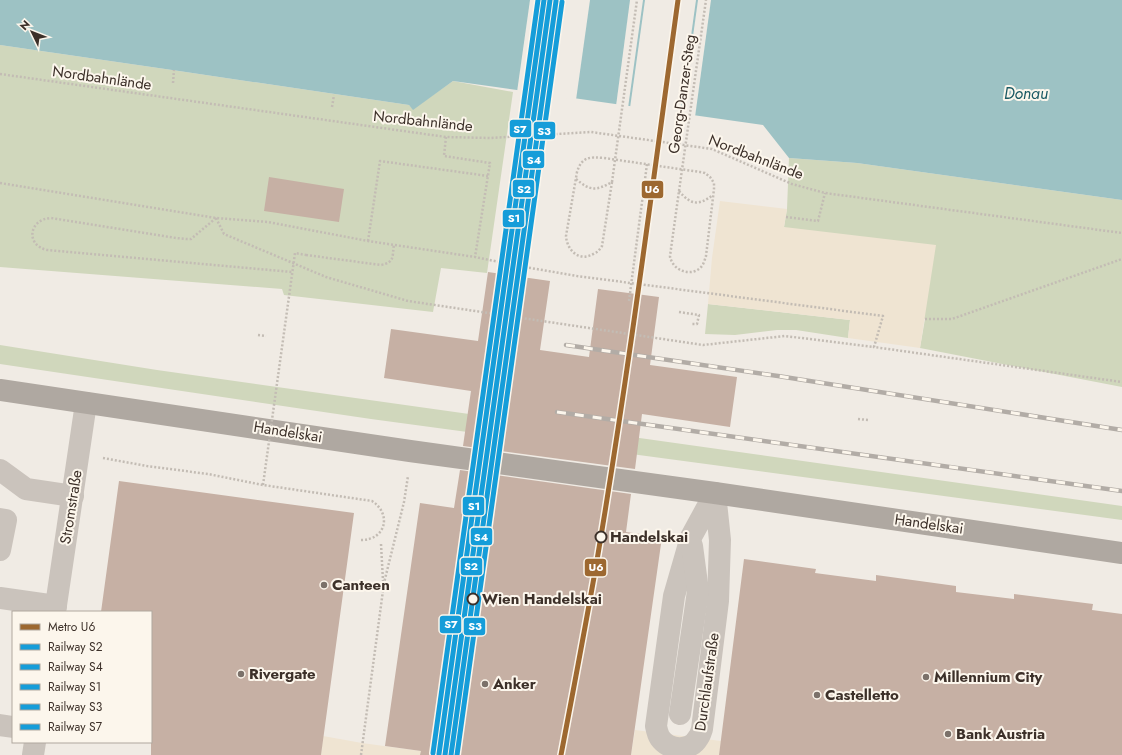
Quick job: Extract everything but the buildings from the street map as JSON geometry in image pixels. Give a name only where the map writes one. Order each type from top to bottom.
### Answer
[{"type":"main road","name":"Handelskai","points":[[0,390],[410,451],[715,493],[1122,553]]},
{"type":"street","name":"Stromstraße","points":[[55,609],[86,403]]},
{"type":"street","points":[[0,470],[26,488],[72,496]]},
{"type":"street","name":"Durchlaufstraße","points":[[715,493],[720,540],[718,601],[702,729],[699,738],[694,743],[682,749],[675,748],[663,742],[659,737],[656,726],[674,596],[691,537],[715,493]]},
{"type":"street","points":[[0,518],[6,520],[0,550]]},
{"type":"street","points":[[691,537],[698,591]]},
{"type":"street","points":[[680,714],[698,591],[720,540]]},
{"type":"street","points":[[0,598],[55,609]]},
{"type":"street","points":[[0,725],[12,727]]},
{"type":"street","points":[[33,755],[35,743]]},
{"type":"path","points":[[638,0],[612,182],[602,246],[596,253],[590,256],[583,256],[576,254],[571,250],[567,243],[566,236],[579,165],[584,159],[593,157],[647,164],[691,170],[706,173],[714,183],[713,195],[705,201],[695,203],[686,199],[679,191]]},
{"type":"path","name":"Georg-Danzer-Steg","points":[[706,0],[670,256],[672,262],[683,272],[689,273],[695,271],[702,266],[706,256],[713,195]]},
{"type":"path","points":[[173,83],[174,70]]},
{"type":"path","name":"Nordbahnlände","points":[[0,74],[446,138],[490,138],[591,132],[712,149],[792,184],[825,193],[1122,233]]},
{"type":"path","points":[[332,107],[334,95]]},
{"type":"path","points":[[446,138],[444,156],[490,163],[475,257]]},
{"type":"path","points":[[368,240],[380,161],[488,176]]},
{"type":"path","points":[[629,301],[647,164]]},
{"type":"path","points":[[576,180],[585,187],[592,189],[602,188],[612,182]]},
{"type":"path","points":[[0,183],[216,218],[268,222],[475,257],[518,266],[631,284],[883,316],[874,347]]},
{"type":"path","points":[[786,217],[818,221],[825,193]]},
{"type":"path","points":[[216,218],[191,239],[186,240],[47,218],[42,219],[36,225],[34,228],[33,239],[40,247],[47,250],[292,272]]},
{"type":"path","points":[[216,218],[224,234],[326,277],[408,301],[703,345],[785,336],[1122,382]]},
{"type":"path","points":[[263,485],[295,253],[381,265],[388,264],[392,260],[394,244]]},
{"type":"path","points":[[925,319],[952,319],[1122,259]]},
{"type":"path","points":[[516,285],[518,266]]},
{"type":"path","points":[[680,312],[699,315],[697,324],[692,324]]},
{"type":"path","points":[[258,335],[266,336]]},
{"type":"path","points":[[858,419],[868,420]]},
{"type":"path","points":[[361,755],[384,583],[404,502],[410,451]]},
{"type":"path","points":[[79,453],[147,466],[208,474],[263,485],[372,501],[379,506],[383,513],[384,523],[380,532],[372,538],[361,540]]},
{"type":"path","points":[[381,544],[384,583]]},
{"type":"green space","points":[[0,45],[409,105],[413,109],[453,81],[513,92],[487,273],[441,268],[433,312],[284,295],[282,289],[0,267]]},
{"type":"green space","points":[[789,158],[857,163],[1122,200],[1122,387],[920,348],[925,319],[784,227],[787,209]]},
{"type":"green space","points":[[708,304],[850,320],[848,338],[796,330],[777,330],[735,335],[705,334]]},
{"type":"green space","points":[[0,345],[157,370],[1122,506],[1122,520],[371,419],[0,364]]},
{"type":"shaded area","points":[[720,201],[787,209],[784,227],[936,245],[920,348],[848,338],[850,320],[708,304],[712,258]]},
{"type":"shaded area","points":[[635,730],[721,741],[719,755],[631,755]]},
{"type":"shaded area","points":[[323,736],[362,743],[450,755],[321,755]]},
{"type":"water","name":"Donau","points":[[0,0],[1122,0],[1122,200],[857,163],[789,158],[763,125],[453,81],[413,110],[409,105],[0,45]]},
{"type":"pier","points":[[530,0],[590,0],[576,100],[517,92]]},
{"type":"pier","points":[[630,0],[643,0],[628,108],[616,106]]},
{"type":"pier","points":[[645,0],[696,0],[680,115],[630,108]]},
{"type":"pier","points":[[698,0],[711,0],[695,117],[682,116]]},
{"type":"railway","points":[[566,345],[778,376],[1122,430]]},
{"type":"railway","points":[[557,412],[1122,491]]},
{"type":"metro line","name":"U6","points":[[561,755],[596,566],[619,425],[678,0]]},
{"type":"rail line","name":"S7","points":[[433,753],[538,0]]},
{"type":"rail line","name":"S1","points":[[439,754],[544,0]]},
{"type":"rail line","name":"S2","points":[[445,755],[550,0]]},
{"type":"rail line","name":"S4","points":[[451,755],[556,1]]},
{"type":"rail line","name":"S3","points":[[457,755],[562,2]]},
{"type":"place","name":"Handelskai","points":[[601,537]]},
{"type":"place","name":"Canteen","points":[[324,585]]},
{"type":"place","name":"Wien Handelskai","points":[[473,599]]},
{"type":"place","name":"Rivergate","points":[[241,674]]},
{"type":"place","name":"Millennium City","points":[[926,677]]},
{"type":"place","name":"Anker","points":[[485,684]]},
{"type":"place","name":"Castelletto","points":[[817,695]]},
{"type":"place","name":"Bank Austria","points":[[948,734]]}]
